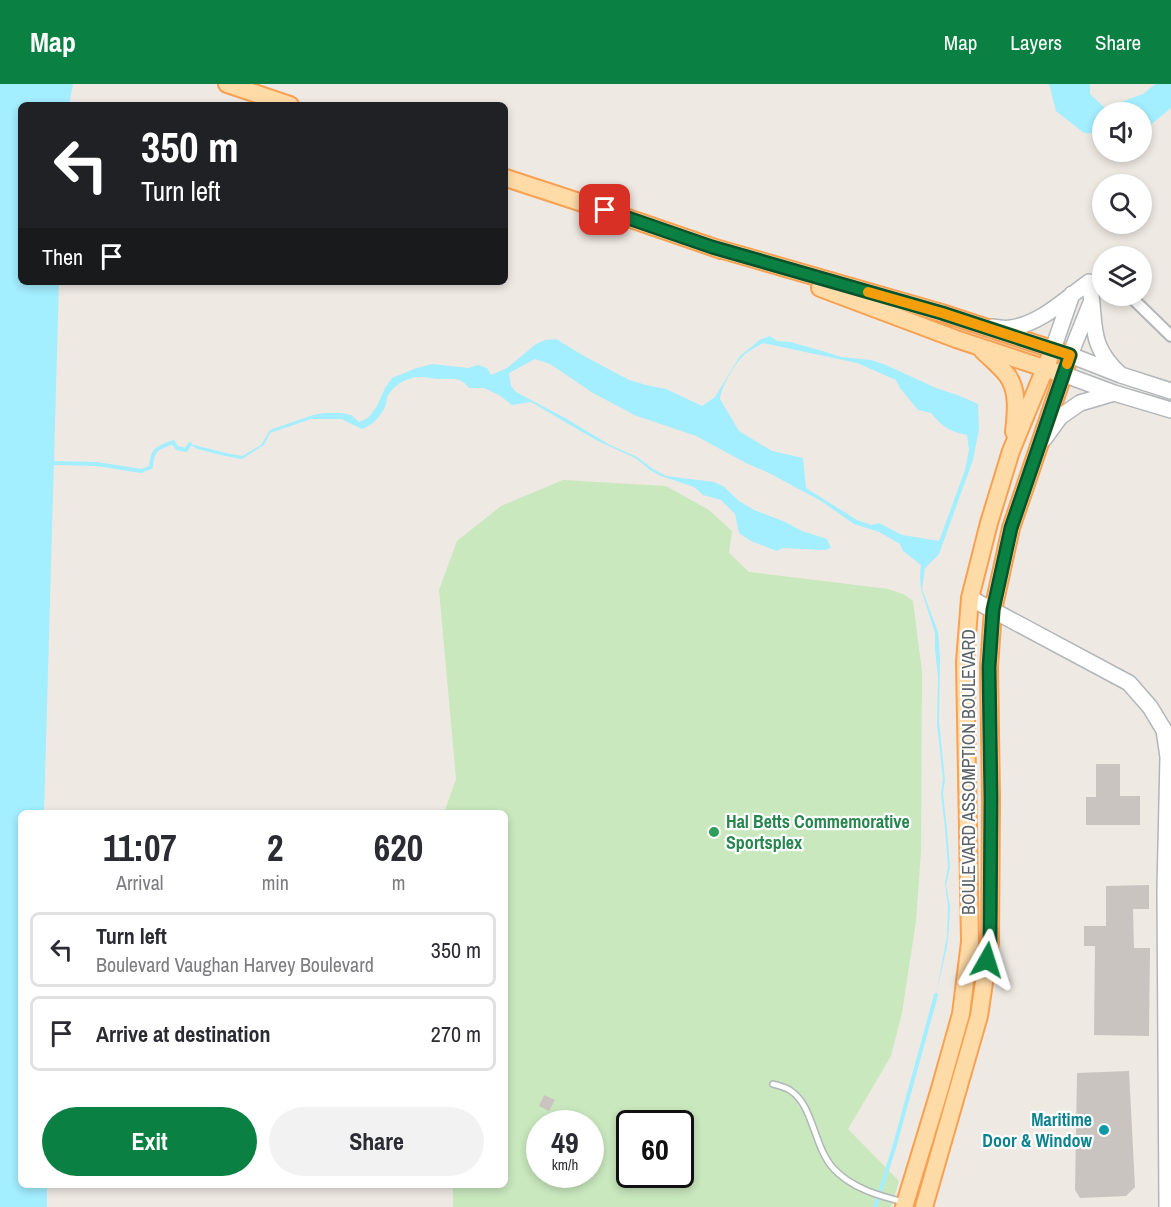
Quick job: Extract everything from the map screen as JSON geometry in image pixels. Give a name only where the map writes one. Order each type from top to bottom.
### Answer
[{"type":"main road","points":[[227,84],[281,102]]},
{"type":"main road","points":[[508,179],[712,247],[956,339],[1068,376]]},
{"type":"main road","points":[[712,247],[942,313],[1075,357]]},
{"type":"main road","points":[[978,346],[1007,374],[1013,384],[1016,414],[1011,451]]},
{"type":"main road","name":"BOULEVARD ASSOMPTION BOULEVARD","points":[[909,1206],[961,1014],[970,942],[965,662],[970,598],[988,523],[1011,451],[1053,349]]},
{"type":"main road","name":"BOULEVARD ASSOMPTION BOULEVARD","points":[[924,1207],[979,1016],[990,942],[989,667],[993,610],[1011,528],[1038,449],[1075,357]]},
{"type":"street","points":[[986,327],[1010,328],[1026,323],[1054,309],[1072,294],[1092,283]]},
{"type":"street","name":"BOULEVARD ASSOMPTION BOULEVARD","points":[[1053,349],[1072,294]]},
{"type":"street","name":"BOULEVARD ASSOMPTION BOULEVARD","points":[[1075,357],[1092,299]]},
{"type":"street","points":[[1092,306],[1096,340],[1106,360],[1121,375]]},
{"type":"street","points":[[1140,306],[1171,336]]},
{"type":"street","points":[[1075,357],[1171,391]]},
{"type":"street","points":[[1068,376],[1171,410]]},
{"type":"street","points":[[1038,449],[1060,417],[1080,403],[1114,393]]},
{"type":"street","points":[[970,598],[1129,683],[1150,707],[1164,730],[1168,757],[1165,890],[1167,1207]]},
{"type":"lane","points":[[773,1084],[791,1090],[806,1107],[823,1153],[833,1168],[850,1183],[909,1206]]},
{"type":"green space","name":"Hal Betts Commemorative Sportsplex","points":[[563,480],[666,486],[709,510],[732,531],[729,553],[749,572],[888,589],[903,594],[913,601],[922,672],[921,851],[916,921],[902,1013],[891,1056],[848,1129],[899,1181],[891,1207],[453,1207],[453,1188],[508,1188],[508,810],[445,810],[456,779],[439,590],[457,541],[501,506]]},
{"type":"water","points":[[0,84],[73,84],[70,102],[18,102],[18,285],[59,285],[44,810],[18,810],[18,1188],[47,1188],[47,1207],[0,1207]]},
{"type":"water","points":[[1049,84],[1090,84],[1090,94],[1099,102],[1092,102],[1092,133],[1084,133],[1056,111]]},
{"type":"water","points":[[1155,84],[1171,84],[1171,108],[1152,124],[1152,102],[1121,102],[1143,94]]},
{"type":"water","points":[[770,336],[777,341],[790,342],[841,357],[871,360],[978,404],[979,429],[973,460],[939,554],[925,568],[922,589],[938,632],[939,721],[950,867],[946,885],[950,906],[949,928],[936,995],[947,936],[948,906],[945,883],[948,867],[937,724],[938,677],[935,633],[921,589],[921,565],[903,551],[900,544],[879,532],[854,524],[821,501],[696,436],[634,415],[593,393],[550,364],[535,359],[509,373],[511,386],[516,392],[610,445],[637,457],[666,476],[714,482],[723,486],[739,501],[754,510],[827,539],[831,548],[825,550],[783,548],[777,551],[751,541],[739,533],[735,514],[721,500],[703,495],[694,487],[661,476],[637,459],[596,440],[531,402],[512,405],[499,395],[484,388],[469,388],[456,379],[418,377],[409,379],[391,391],[381,414],[373,423],[362,429],[341,419],[311,419],[270,433],[264,445],[242,459],[197,449],[190,444],[242,456],[261,445],[270,430],[313,415],[342,413],[351,415],[359,422],[368,418],[392,378],[414,369],[432,364],[468,368],[478,365],[487,368],[491,375],[507,368],[536,344],[556,339],[629,380],[666,389],[702,406],[715,397],[740,356],[761,339]],"holes":[[[763,343],[857,363],[896,380],[918,410],[931,413],[947,428],[967,435],[969,450],[965,470],[939,541],[902,535],[879,523],[872,525],[857,520],[806,488],[803,458],[772,451],[739,431],[720,399],[725,382],[739,360],[747,352]]]},
{"type":"building","points":[[1096,764],[1120,764],[1120,796],[1140,796],[1140,825],[1086,825],[1086,797],[1096,797]]},
{"type":"building","points":[[1149,885],[1149,909],[1133,909],[1134,948],[1150,948],[1149,1036],[1094,1035],[1095,946],[1084,946],[1084,926],[1106,926],[1106,886]]},
{"type":"building","name":"Maritime Door & Window","points":[[1129,1071],[1135,1187],[1126,1196],[1080,1198],[1075,1190],[1077,1073]]},
{"type":"building","points":[[544,1095],[555,1100],[550,1110],[539,1106]]},
{"type":"waterway","points":[[54,463],[97,464],[141,471],[151,467],[154,453],[159,448],[173,442],[177,448],[186,450],[190,444]]},
{"type":"waterway","points":[[875,1207],[894,1148],[936,995]]},
{"type":"slow traffic","points":[[868,292],[942,313],[1070,355],[1067,364]]},
{"type":"place","name":"Hal Betts Commemorative Sportsplex","points":[[714,832]]},
{"type":"place","name":"Maritime Door & Window","points":[[1104,1130]]},
{"type":"route","points":[[605,210],[712,247],[942,313],[1070,355],[1011,528],[993,610],[989,667],[991,798],[990,942],[987,960]]}]
